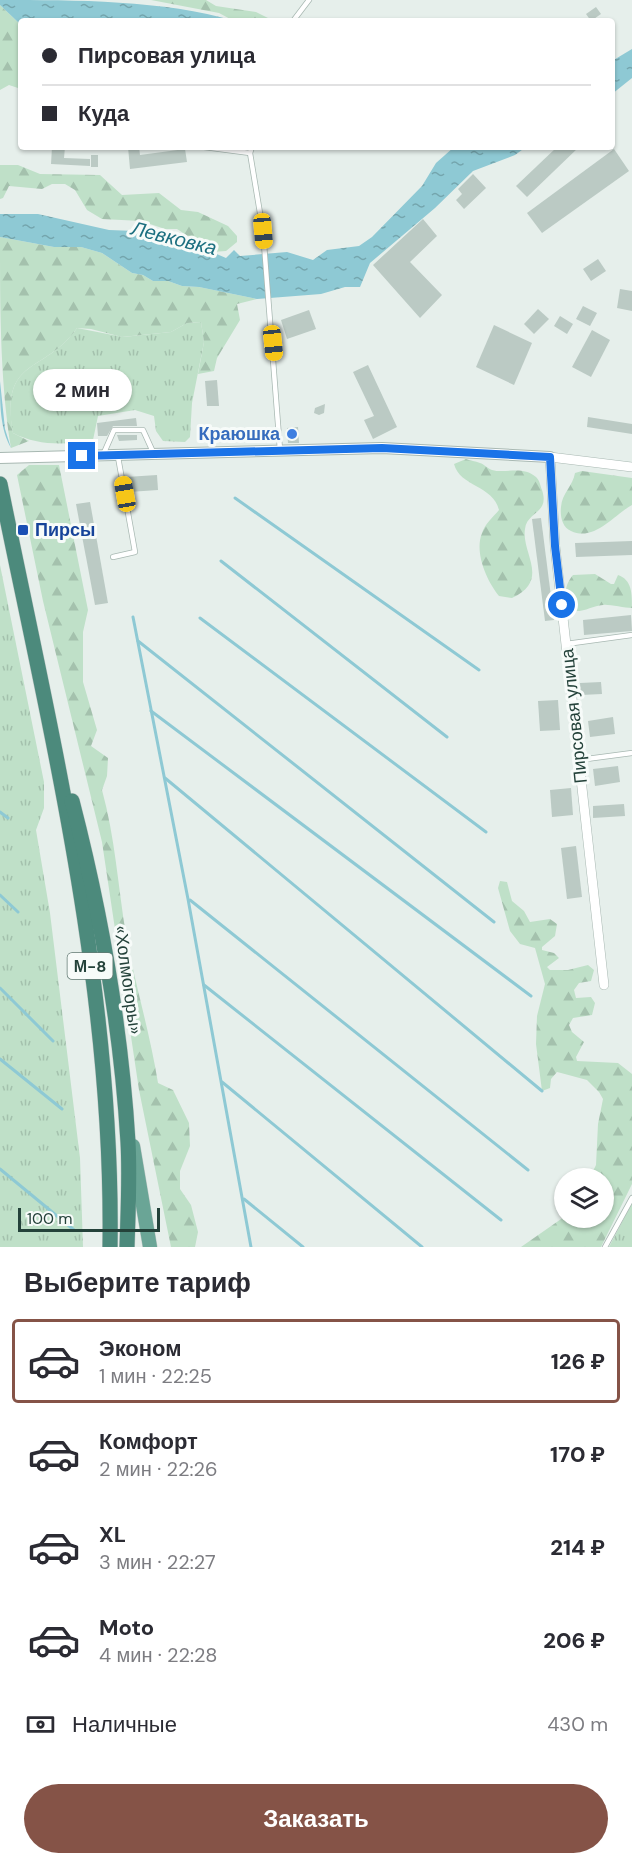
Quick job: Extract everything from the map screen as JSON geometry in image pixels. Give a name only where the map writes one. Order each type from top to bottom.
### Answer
[{"type":"highway","name":"«Холмогоры»","points":[[0,484],[43,688],[102,931],[122,1073],[128,1144],[127,1247]]},
{"type":"highway","name":"«Холмогоры»","points":[[43,688],[82,906],[97,1017],[111,1170],[110,1247]]},
{"type":"main road","points":[[122,1073],[150,1247]]},
{"type":"street","points":[[0,458],[382,448],[550,457],[632,467]]},
{"type":"street","name":"Пирсовая улица","points":[[550,457],[555,546],[604,985]]},
{"type":"lane","points":[[295,18],[309,0]]},
{"type":"lane","points":[[227,150],[250,153]]},
{"type":"lane","points":[[251,150],[263,231],[280,452]]},
{"type":"lane","points":[[103,456],[114,430],[143,430],[154,455]]},
{"type":"lane","points":[[112,557],[135,552],[118,456]]},
{"type":"lane","points":[[566,644],[632,635]]},
{"type":"lane","points":[[579,760],[632,753]]},
{"type":"lane","points":[[605,1247],[632,1198]]},
{"type":"green space","points":[[151,0],[206,0],[216,6],[256,12],[268,18],[228,18],[219,13]]},
{"type":"green space","points":[[0,5],[18,22],[18,88],[9,85],[0,90]]},
{"type":"green space","points":[[0,165],[18,165],[40,174],[100,175],[122,195],[159,193],[181,210],[198,212],[228,226],[237,236],[237,242],[226,251],[212,252],[177,229],[165,229],[141,221],[102,219],[87,210],[75,190],[65,184],[52,184],[42,189],[9,186],[3,198],[0,199]]},
{"type":"green space","points":[[0,237],[54,247],[81,247],[102,253],[132,273],[143,275],[153,281],[168,281],[182,286],[199,287],[257,299],[237,304],[240,320],[217,358],[214,371],[198,374],[204,342],[201,322],[187,323],[171,332],[122,337],[77,328],[64,343],[19,378],[13,391],[11,408],[13,433],[29,441],[11,448],[3,370]]},
{"type":"green space","points":[[201,322],[204,342],[192,403],[190,437],[185,442],[163,441],[156,431],[154,416],[135,410],[98,416],[93,440],[52,443],[32,440],[13,433],[11,408],[13,391],[19,378],[64,343],[77,328],[123,337],[171,332],[187,323]]},
{"type":"green space","points":[[466,459],[492,470],[525,471],[536,477],[540,483],[544,498],[543,504],[527,523],[525,529],[532,575],[524,591],[512,598],[499,596],[490,583],[483,566],[480,549],[482,533],[499,510],[496,502],[490,496],[457,472],[454,464]]},
{"type":"green space","points":[[29,465],[59,465],[88,610],[83,632],[83,682],[97,730],[91,746],[108,758],[107,776],[102,790],[113,844],[126,935],[158,1083],[173,1090],[189,1123],[190,1146],[180,1171],[180,1189],[191,1205],[198,1232],[195,1247],[171,1247],[139,1090],[102,842],[43,601],[17,475]]},
{"type":"green space","points":[[582,471],[632,478],[632,505],[603,526],[588,533],[571,531],[562,521],[563,498],[575,473]]},
{"type":"green space","points":[[0,565],[44,782],[44,808],[36,830],[50,913],[80,1158],[83,1247],[0,1247]]},
{"type":"green space","points":[[595,574],[611,584],[614,584],[618,575],[623,577],[629,584],[632,608],[605,605],[578,611],[569,610],[565,597],[570,579],[573,575]]},
{"type":"green space","points":[[500,881],[507,882],[512,901],[524,911],[530,922],[550,919],[557,924],[555,936],[542,947],[542,950],[554,953],[559,958],[547,967],[550,970],[568,970],[588,965],[594,970],[591,981],[579,983],[574,990],[576,998],[591,997],[595,1003],[592,1015],[573,1018],[569,1025],[572,1032],[584,1042],[576,1057],[577,1061],[618,1063],[632,1074],[632,1184],[614,1221],[614,1168],[594,1168],[598,1124],[603,1099],[587,1080],[557,1072],[551,1079],[550,1088],[542,1091],[536,1044],[537,1016],[545,984],[535,948],[520,944],[510,931],[498,888]]},
{"type":"green space","points":[[632,1203],[632,1247],[609,1247]]},
{"type":"green space","points":[[554,1224],[554,1228],[610,1228],[601,1247],[521,1247]]},
{"type":"water","points":[[0,0],[89,1],[149,5],[222,18],[18,18],[18,22],[0,5]]},
{"type":"water","points":[[632,49],[632,78],[615,92],[615,59]]},
{"type":"water","points":[[451,150],[522,150],[515,155],[473,171],[435,208],[370,263],[360,287],[345,287],[321,294],[257,299],[199,287],[182,286],[168,281],[153,281],[143,275],[132,273],[102,253],[81,247],[54,247],[0,237],[0,214],[38,214],[109,230],[136,231],[163,237],[171,245],[188,244],[192,249],[212,252],[226,258],[234,250],[240,256],[287,252],[313,260],[327,250],[359,246],[372,237],[422,186],[436,163]]},
{"type":"water","points":[[0,381],[5,429],[11,448],[3,425]]},
{"type":"building","points":[[596,7],[601,14],[595,18],[589,18],[586,14]]},
{"type":"building","points":[[52,150],[65,150],[64,158],[90,159],[90,166],[51,164]]},
{"type":"building","points":[[128,150],[139,150],[140,155],[185,150],[187,162],[130,169]]},
{"type":"building","points":[[554,150],[576,150],[527,197],[516,186]]},
{"type":"building","points":[[613,150],[629,171],[542,233],[527,213]]},
{"type":"building","points":[[91,155],[98,155],[98,167],[91,167]]},
{"type":"building","points":[[473,174],[486,188],[464,209],[456,200],[462,194],[458,189]]},
{"type":"building","points":[[423,219],[437,236],[410,262],[442,295],[420,318],[373,265]]},
{"type":"building","points":[[598,259],[606,271],[591,281],[583,269]]},
{"type":"building","points":[[620,289],[632,291],[632,311],[617,308]]},
{"type":"building","points":[[583,306],[597,313],[590,326],[576,319]]},
{"type":"building","points":[[538,309],[549,319],[534,334],[524,324]]},
{"type":"building","points":[[309,310],[316,329],[287,339],[281,320]]},
{"type":"building","points":[[560,316],[573,324],[567,334],[554,326]]},
{"type":"building","points":[[494,325],[532,343],[514,385],[476,367]]},
{"type":"building","points":[[592,330],[610,340],[591,377],[572,367]]},
{"type":"building","points":[[368,365],[397,427],[373,439],[364,420],[374,416],[353,372]]},
{"type":"building","points":[[217,380],[219,406],[207,406],[205,381]]},
{"type":"building","points":[[325,404],[324,413],[319,415],[314,413],[315,408]]},
{"type":"building","points":[[588,417],[632,424],[632,434],[587,427]]},
{"type":"building","points":[[136,418],[137,426],[113,426],[107,436],[98,436],[97,423]]},
{"type":"building","points":[[298,427],[299,443],[288,443],[287,428]]},
{"type":"building","points":[[117,435],[137,435],[137,440],[119,441]]},
{"type":"building","points":[[157,475],[158,490],[129,492],[126,477]]},
{"type":"building","points":[[90,502],[108,603],[95,605],[76,504]]},
{"type":"building","points":[[541,518],[554,620],[545,621],[532,519]]},
{"type":"building","points":[[632,541],[632,555],[576,557],[575,543]]},
{"type":"building","points":[[631,615],[632,631],[584,635],[583,620]]},
{"type":"building","points":[[601,682],[602,694],[581,695],[580,683]]},
{"type":"building","points":[[558,700],[560,730],[540,731],[538,701]]},
{"type":"building","points":[[613,717],[615,734],[590,737],[588,721]]},
{"type":"building","points":[[618,766],[620,782],[595,786],[593,769]]},
{"type":"building","points":[[571,788],[573,815],[552,817],[550,790]]},
{"type":"building","points":[[624,804],[625,816],[593,818],[593,806]]},
{"type":"building","points":[[576,846],[582,897],[567,899],[561,848]]},
{"type":"waterway","points":[[235,498],[479,670]]},
{"type":"waterway","points":[[221,561],[447,737]]},
{"type":"waterway","points":[[133,617],[188,899],[251,1247]]},
{"type":"waterway","points":[[200,618],[486,832]]},
{"type":"waterway","points":[[138,641],[494,922]]},
{"type":"waterway","points":[[151,711],[531,996]]},
{"type":"waterway","points":[[165,778],[542,1091]]},
{"type":"waterway","points":[[0,812],[8,818]]},
{"type":"waterway","points":[[0,895],[18,912]]},
{"type":"waterway","points":[[190,900],[528,1170]]},
{"type":"waterway","points":[[204,985],[501,1220]]},
{"type":"waterway","points":[[0,988],[53,1041]]},
{"type":"waterway","points":[[0,1059],[62,1109]]},
{"type":"waterway","points":[[222,1082],[422,1247]]},
{"type":"waterway","points":[[0,1169],[74,1230]]},
{"type":"waterway","points":[[244,1199],[303,1247]]},
{"type":"place","name":"Краюшка","points":[[292,434]]},
{"type":"place","name":"Пирсы","points":[[23,530]]},
{"type":"route","points":[[82,456],[382,448],[550,457],[555,546],[562,605]]},
{"type":"water label","name":"Левковка","points":[[174,238]]}]
